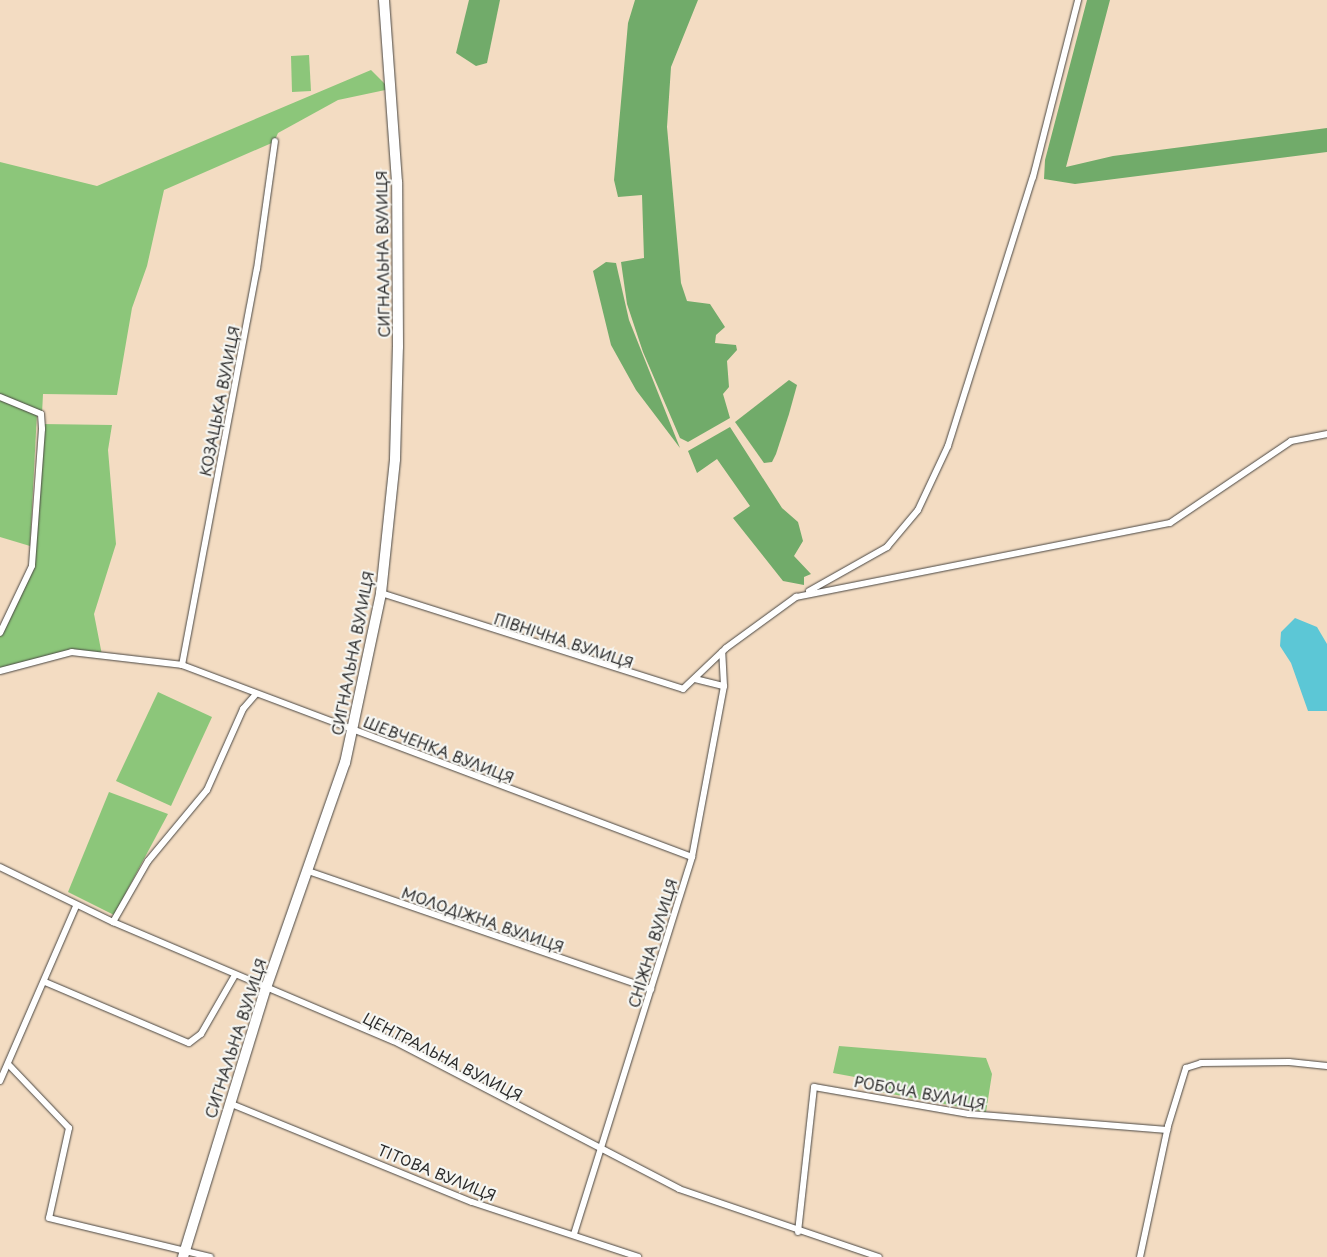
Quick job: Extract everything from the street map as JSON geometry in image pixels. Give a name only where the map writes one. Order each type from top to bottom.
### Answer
[{"type":"main road","name":"СИГНАЛЬНА ВУЛИЦЯ","points":[[184,1253],[266,988],[308,872],[353,730],[381,593],[395,459],[398,346],[397,182],[384,0]]},
{"type":"street","name":"ПІВНІЧНА ВУЛИЦЯ","points":[[381,593],[672,688],[683,689],[724,650],[796,597],[887,547],[918,510],[948,446],[1021,214],[1078,0]]},
{"type":"street","name":"КОЗАЦЬКА ВУЛИЦЯ","points":[[182,665],[255,278],[275,141]]},
{"type":"street","points":[[0,397],[41,414],[36,533],[32,566],[0,633]]},
{"type":"street","points":[[796,597],[1170,523],[1291,441],[1327,434]]},
{"type":"street","name":"СНІЖНА ВУЛИЦЯ","points":[[574,1234],[692,857],[724,686],[724,650]]},
{"type":"street","name":"ШЕВЧЕНКА ВУЛИЦЯ","points":[[0,671],[72,652],[182,665],[692,857]]},
{"type":"street","points":[[695,679],[724,686]]},
{"type":"street","points":[[113,922],[148,861],[207,790],[243,709],[256,694]]},
{"type":"street","name":"ЦЕНТРАЛЬНА ВУЛИЦЯ","points":[[0,868],[76,906],[394,1042],[599,1151],[679,1189],[798,1232],[879,1257]]},
{"type":"street","name":"МОЛОДІЖНА ВУЛИЦЯ","points":[[308,872],[651,989]]},
{"type":"street","points":[[0,1081],[9,1066],[76,906]]},
{"type":"street","points":[[45,982],[189,1043],[201,1034],[235,975]]},
{"type":"street","points":[[1140,1257],[1167,1130],[1186,1068],[1201,1064],[1269,1062],[1327,1066]]},
{"type":"street","points":[[9,1066],[69,1128],[49,1218],[184,1253],[210,1257]]},
{"type":"street","name":"РОБОЧА ВУЛИЦЯ","points":[[798,1232],[814,1088],[969,1114],[1167,1130]]},
{"type":"street","name":"ТІТОВА ВУЛИЦЯ","points":[[229,1103],[472,1202],[574,1234],[638,1257]]},
{"type":"green space","points":[[469,0],[500,0],[487,63],[476,66],[456,53]]},
{"type":"green space","points":[[635,0],[698,0],[671,67],[667,127],[681,283],[687,301],[710,304],[725,327],[716,335],[715,343],[736,345],[737,350],[727,361],[729,387],[723,394],[730,418],[688,442],[680,438],[643,352],[627,304],[621,262],[644,258],[642,195],[618,197],[614,180],[628,23]]},
{"type":"green space","points":[[1087,0],[1110,0],[1066,167],[1113,156],[1327,128],[1327,152],[1075,184],[1044,179],[1045,160]]},
{"type":"green space","points":[[309,55],[311,91],[292,92],[291,56]]},
{"type":"green space","points":[[371,70],[390,89],[338,100],[278,133],[274,142],[164,190],[147,266],[132,308],[117,395],[43,394],[42,414],[0,396],[0,162],[97,186]]},
{"type":"green space","points":[[606,262],[616,263],[629,320],[680,448],[636,390],[611,345],[593,271]]},
{"type":"green space","points":[[789,380],[797,385],[789,414],[772,462],[764,463],[735,422]]},
{"type":"green space","points":[[0,397],[37,413],[30,546],[0,537]]},
{"type":"green space","points":[[42,424],[112,425],[108,450],[116,544],[94,614],[102,655],[72,651],[0,671],[0,634],[32,566]]},
{"type":"green space","points":[[730,427],[782,508],[798,522],[803,541],[794,556],[811,574],[804,577],[804,585],[783,581],[733,518],[750,506],[717,459],[697,473],[688,451]]},
{"type":"green space","points":[[158,692],[212,717],[171,806],[116,781]]},
{"type":"green space","points":[[109,792],[168,814],[114,915],[68,892]]},
{"type":"green space","points":[[839,1046],[986,1058],[992,1074],[986,1112],[881,1092],[882,1082],[833,1073]]},
{"type":"water","points":[[1295,618],[1317,627],[1327,644],[1327,711],[1308,711],[1291,663],[1280,646],[1281,632]]}]
